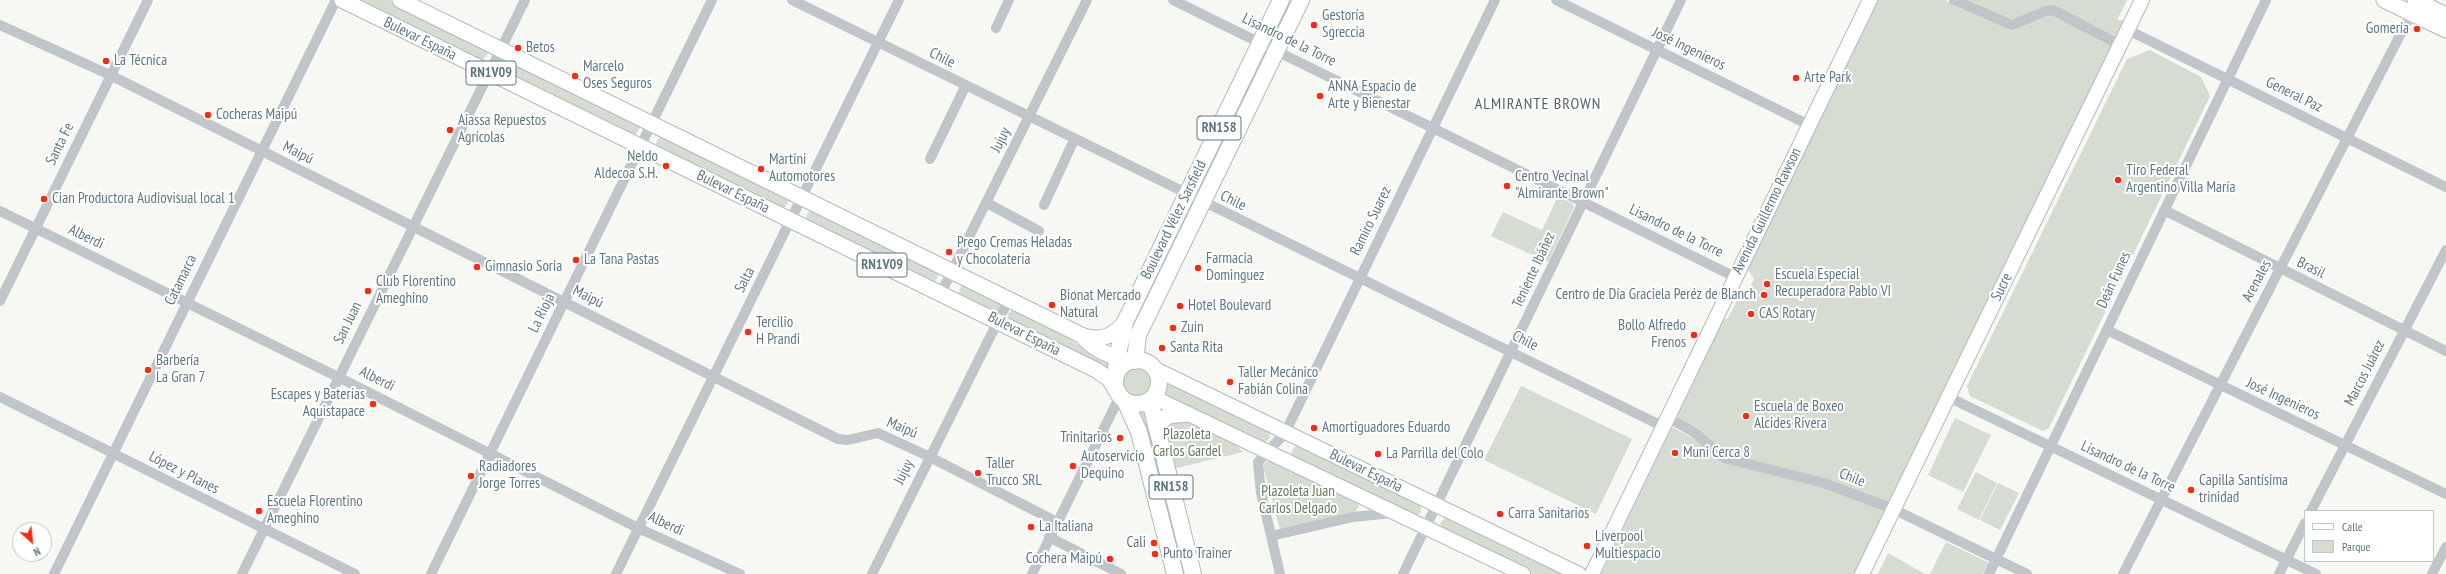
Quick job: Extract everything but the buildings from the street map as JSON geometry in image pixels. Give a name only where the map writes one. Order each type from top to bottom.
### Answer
[{"type":"highway","name":"Boulevard Vélez Sarsfield","points":[[1128,360],[1125,322],[1281,0]]},
{"type":"highway","name":"Boulevard Vélez Sarsfield","points":[[1120,392],[1128,360],[1138,335],[1301,0]]},
{"type":"highway","points":[[1120,392],[1138,404],[1152,399],[1159,383],[1153,368],[1145,362],[1128,360]]},
{"type":"highway","name":"RN158","points":[[1120,392],[1139,432],[1175,574]]},
{"type":"highway","name":"RN158","points":[[1152,399],[1156,426],[1193,574]]},
{"type":"highway","points":[[1156,426],[1169,415],[1186,414]]},
{"type":"main road","name":"Bulevar España","points":[[342,0],[998,321],[1104,375],[1120,392]]},
{"type":"main road","name":"Bulevar España","points":[[400,0],[653,122],[1009,298],[1081,335],[1092,346],[1128,360]]},
{"type":"main road","name":"Avenida Guillermo Rawson","points":[[1592,574],[1664,421],[1870,0]]},
{"type":"main road","name":"Sucre","points":[[1862,574],[2142,0]]},
{"type":"main road","points":[[2384,0],[2415,5],[2446,15]]},
{"type":"main road","points":[[2415,5],[2446,30]]},
{"type":"main road","points":[[1081,335],[1095,339],[1103,338],[1118,330],[1125,322]]},
{"type":"main road","name":"Bulevar España","points":[[1153,368],[1579,574]]},
{"type":"main road","name":"Bulevar España","points":[[1152,399],[1268,451],[1392,513],[1523,574]]},
{"type":"street","name":"Santa Fe","points":[[0,301],[4,284],[36,229],[148,0]]},
{"type":"street","name":"Catamarca","points":[[54,574],[336,0]]},
{"type":"street","name":"San Juan","points":[[242,574],[524,0]]},
{"type":"street","name":"La Rioja","points":[[430,574],[712,0]]},
{"type":"street","name":"Chile","points":[[792,0],[878,44],[1359,279],[1512,352],[1664,421],[1696,433],[1724,458],[1824,483],[1893,509],[2027,574]]},
{"type":"street","name":"Salta","points":[[616,574],[712,377],[792,221],[899,0]]},
{"type":"street","points":[[996,28],[1009,0]]},
{"type":"street","name":"Jujuy","points":[[941,293],[1087,0]]},
{"type":"street","name":"Lisandro de la Torre","points":[[1173,0],[1735,277]]},
{"type":"street","name":"Ramiro Suarez","points":[[1280,574],[1271,536],[1258,469],[1258,462],[1285,433],[1495,0]]},
{"type":"street","name":"José Ingenieros","points":[[1556,0],[1809,125]]},
{"type":"street","name":"Teniente Ibáñez","points":[[1403,574],[1512,352],[1681,0]]},
{"type":"street","points":[[1954,0],[2012,25],[2046,11],[2053,10],[2120,45]]},
{"type":"street","name":"Deán Funes","points":[[1989,574],[2227,78],[2266,0]]},
{"type":"street","name":"Arenales","points":[[2123,574],[2415,5]]},
{"type":"street","name":"Maipú","points":[[0,24],[110,75],[838,439],[848,440],[878,433],[928,456],[1057,522]]},
{"type":"street","name":"General Paz","points":[[2128,30],[2446,187]]},
{"type":"street","points":[[930,159],[966,87]]},
{"type":"street","points":[[1044,205],[1074,140]]},
{"type":"street","points":[[987,202],[1039,231]]},
{"type":"street","name":"Brasil","points":[[2164,210],[2280,270],[2446,350]]},
{"type":"street","name":"Alberdi","points":[[0,212],[338,377],[638,528],[740,574]]},
{"type":"street","name":"Marcos Juárez","points":[[2312,510],[2446,250]]},
{"type":"street","name":"Jujuy","points":[[872,574],[928,456],[1009,298]]},
{"type":"street","name":"José Ingenieros","points":[[2107,330],[2446,494]]},
{"type":"street","name":"Boulevard Vélez Sarsfield","points":[[1032,574],[1120,392]]},
{"type":"street","name":"López y Planes","points":[[0,397],[264,530],[355,574]]},
{"type":"street","name":"Lisandro de la Torre","points":[[1948,397],[2316,574]]},
{"type":"street","points":[[1271,536],[1354,517],[1392,513]]},
{"type":"street","points":[[2278,574],[2304,525]]},
{"type":"street","points":[[1049,537],[1121,574]]},
{"type":"street","points":[[2432,574],[2446,547]]},
{"type":"green space","points":[[354,0],[389,0],[486,48],[488,54],[482,61]]},
{"type":"green space","points":[[1878,0],[1945,0],[2010,29],[2016,21],[1962,0],[2127,0],[2117,20],[2124,20],[2115,39],[2049,13],[2112,46],[1856,574],[1601,574],[1672,427],[1726,456],[1680,421],[1677,413],[1721,322],[1728,318],[1740,295],[1748,292],[1754,279],[1747,268]]},
{"type":"green space","name":"Tiro Federal Argentino Villa María","points":[[2150,50],[2201,77],[2210,96],[2049,428],[2043,431],[1970,396],[1967,386],[2127,59]]},
{"type":"green space","points":[[506,61],[641,126],[634,137],[502,72],[502,67]]},
{"type":"green space","points":[[660,136],[790,199],[784,209],[656,147],[656,143]]},
{"type":"green space","points":[[1558,196],[1573,204],[1574,207],[1548,262],[1491,236],[1503,212],[1542,230]]},
{"type":"green space","points":[[811,209],[940,273],[934,283],[807,221],[806,216]]},
{"type":"green space","points":[[1188,212],[1130,333],[1130,355],[1124,352],[1128,332]]},
{"type":"green space","points":[[962,283],[1001,303],[999,310],[995,313],[958,295]]},
{"type":"green space","points":[[1013,309],[1051,325],[1077,344],[1109,363],[1108,370],[1009,320],[1008,314]]},
{"type":"green space","points":[[1135,367],[1141,367],[1150,371],[1154,383],[1150,395],[1141,399],[1135,399],[1126,395],[1122,386],[1122,380],[1126,371]]},
{"type":"green space","points":[[1166,381],[1269,431],[1270,438],[1264,443],[1164,397]]},
{"type":"green space","points":[[1521,386],[1632,439],[1596,514],[1484,460]]},
{"type":"green space","points":[[1137,412],[1145,412],[1188,574],[1178,574]]},
{"type":"green space","name":"Plazoleta Carlos Gardel","points":[[1182,418],[1236,445],[1243,452],[1173,469],[1164,425]]},
{"type":"green space","points":[[1955,418],[1991,435],[1963,492],[1928,475]]},
{"type":"green space","points":[[1299,446],[1421,505],[1421,512],[1416,516],[1291,456],[1293,448]]},
{"type":"green space","name":"Plazoleta Juan Carlos Delgado","points":[[1269,460],[1358,502],[1359,506],[1355,512],[1280,530],[1264,470],[1264,464]]},
{"type":"green space","points":[[1976,472],[1997,483],[1979,520],[1957,509]]},
{"type":"green space","points":[[1998,483],[2019,493],[2000,530],[1980,520]]},
{"type":"green space","points":[[1446,517],[1569,574],[1533,574],[1444,531],[1440,523]]},
{"type":"green space","points":[[1946,542],[1989,563],[1983,574],[1930,574]]},
{"type":"green space","points":[[1888,553],[1925,574],[1878,574]]},
{"type":"place","name":"Gestoría Sgreccia","points":[[1314,25]]},
{"type":"place","name":"Gomería","points":[[2417,29]]},
{"type":"place","name":"Betos","points":[[518,48]]},
{"type":"place","name":"La Técnica","points":[[106,61]]},
{"type":"place","name":"Marcelo Oses Seguros","points":[[575,76]]},
{"type":"place","name":"Arte Park","points":[[1796,78]]},
{"type":"place","name":"ANNA Espacio de Arte y Bienestar","points":[[1320,96]]},
{"type":"place","name":"Cocheras Maipú","points":[[208,115]]},
{"type":"place","name":"Aiassa Repuestos Agrícolas","points":[[450,130]]},
{"type":"place","name":"Neldo Aldecoa S.H.","points":[[666,166]]},
{"type":"place","name":"Martini Automotores","points":[[761,169]]},
{"type":"place","name":"Tiro Federal Argentino Villa María","points":[[2118,180]]},
{"type":"place","name":"Centro Vecinal \"Almirante Brown\"","points":[[1507,186]]},
{"type":"place","name":"Cian Productora Audiovisual local 1","points":[[44,199]]},
{"type":"place","name":"Prego Cremas Heladas y Chocolatería","points":[[949,252]]},
{"type":"place","name":"La Tana Pastas","points":[[576,260]]},
{"type":"place","name":"Gimnasio Soria","points":[[477,267]]},
{"type":"place","name":"Farmacia Dominguez","points":[[1198,268]]},
{"type":"place","name":"Escuela Especial Recuperadora Pablo VI","points":[[1767,284]]},
{"type":"place","name":"Club Florentino Ameghino","points":[[368,291]]},
{"type":"place","name":"Centro de Día Graciela Peréz de Blanch","points":[[1764,295]]},
{"type":"place","name":"Bionat Mercado Natural","points":[[1052,305]]},
{"type":"place","name":"Hotel Boulevard","points":[[1180,306]]},
{"type":"place","name":"CAS Rotary","points":[[1751,314]]},
{"type":"place","name":"Zuin","points":[[1173,328]]},
{"type":"place","name":"Tercilio H Prandi","points":[[748,332]]},
{"type":"place","name":"Bollo Alfredo Frenos","points":[[1694,335]]},
{"type":"place","name":"Santa Rita","points":[[1162,348]]},
{"type":"place","name":"Barbería La Gran 7","points":[[148,370]]},
{"type":"place","name":"Taller Mecánico Fabián Colina","points":[[1230,382]]},
{"type":"place","name":"Escapes y Baterías Aquistapace","points":[[373,404]]},
{"type":"place","name":"Escuela de Boxeo Alcides Rivera","points":[[1746,416]]},
{"type":"place","name":"Amortiguadores Eduardo","points":[[1314,428]]},
{"type":"place","name":"Trinitarios","points":[[1120,438]]},
{"type":"place","name":"Muni Cerca 8","points":[[1675,453]]},
{"type":"place","name":"La Parrilla del Colo","points":[[1378,454]]},
{"type":"place","name":"Autoservicio Dequino","points":[[1073,466]]},
{"type":"place","name":"Taller Trucco SRL","points":[[978,473]]},
{"type":"place","name":"Radiadores Jorge Torres","points":[[471,476]]},
{"type":"place","name":"Capilla Santísima trinidad","points":[[2191,490]]},
{"type":"place","name":"Escuela Florentino Ameghino","points":[[259,511]]},
{"type":"place","name":"Carra Sanitarios","points":[[1500,514]]},
{"type":"place","name":"La Italiana","points":[[1031,527]]},
{"type":"place","name":"Cali","points":[[1154,543]]},
{"type":"place","name":"Liverpool Multiespacio","points":[[1587,546]]},
{"type":"place","name":"Punto Trainer","points":[[1155,554]]},
{"type":"place","name":"Cochera Maipú","points":[[1110,559]]},
{"type":"district","name":"ALMIRANTE BROWN","points":[[1538,104]]}]
